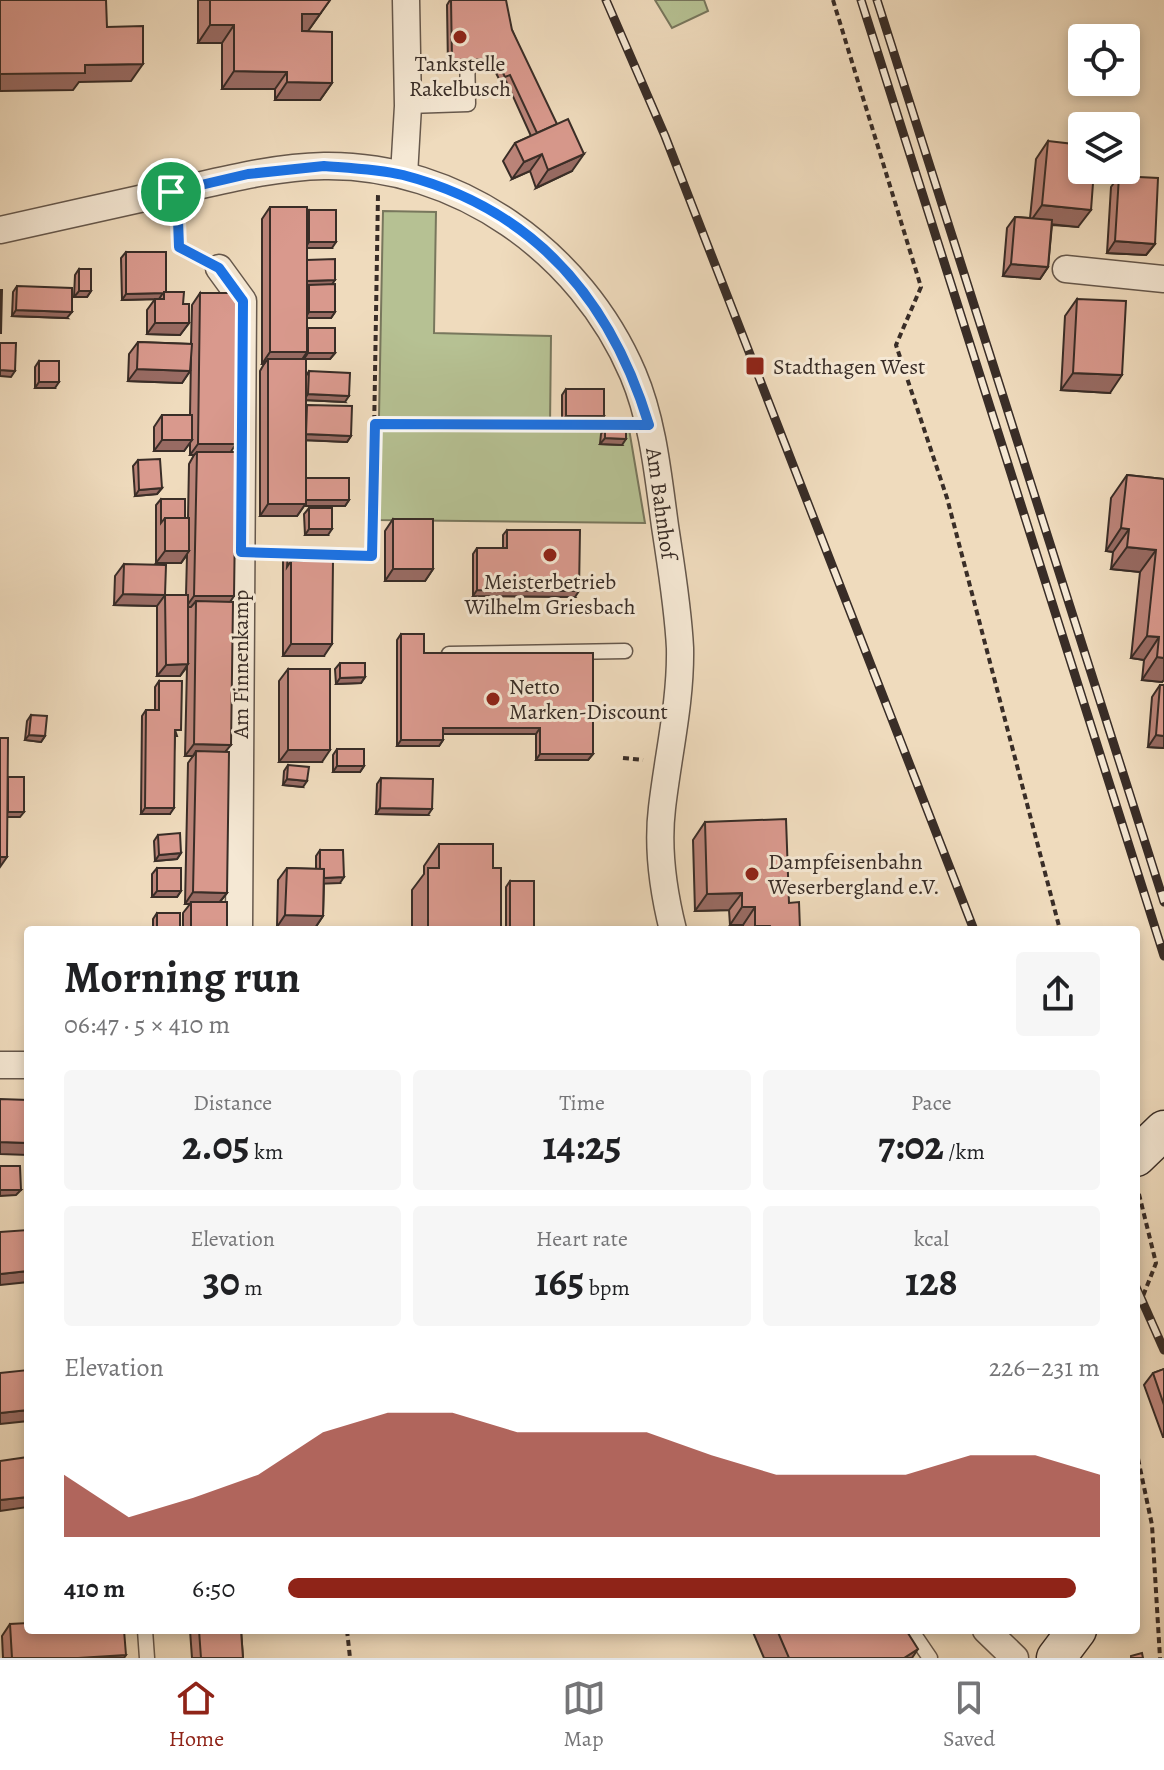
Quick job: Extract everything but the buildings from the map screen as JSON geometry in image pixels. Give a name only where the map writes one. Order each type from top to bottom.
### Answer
[{"type":"main road","points":[[1140,1153],[1164,1130]]},
{"type":"main road","points":[[1056,1658],[1074,1634]]},
{"type":"street","points":[[391,173],[408,106],[406,0]]},
{"type":"street","name":"Am Bahnhof","points":[[0,230],[248,174],[324,166],[391,173],[476,204],[521,231],[556,259],[611,329],[634,376],[649,425],[676,597],[680,650],[678,698],[660,845],[665,896],[672,926]]},
{"type":"street","name":"Am Finnenkamp","points":[[219,268],[243,301],[239,926]]},
{"type":"street","points":[[1066,269],[1164,279]]},
{"type":"street","points":[[0,1065],[24,1065]]},
{"type":"street","points":[[990,1634],[1015,1658]]},
{"type":"lane","points":[[408,106],[468,104],[467,30]]},
{"type":"lane","points":[[443,654],[625,651]]},
{"type":"lane","points":[[145,1634],[147,1658]]},
{"type":"lane","points":[[914,1634],[930,1658]]},
{"type":"path","points":[[833,0],[921,287],[896,345],[947,498],[1059,926]]},
{"type":"path","points":[[241,552],[372,556],[375,424],[391,173]]},
{"type":"path","points":[[171,192],[178,220],[179,247],[219,268]]},
{"type":"path","points":[[375,424],[649,425]]},
{"type":"path","points":[[1140,1196],[1156,1263],[1140,1304]]},
{"type":"path","points":[[1140,1468],[1152,1525],[1160,1658]]},
{"type":"path","points":[[347,1634],[350,1658]]},
{"type":"green space","points":[[655,0],[704,0],[708,11],[672,28]]},
{"type":"green space","points":[[383,211],[436,212],[434,333],[551,336],[550,427],[629,429],[645,523],[377,520]]},
{"type":"railway","points":[[606,0],[665,136],[972,926]]},
{"type":"railway","points":[[861,0],[1164,956]]},
{"type":"railway","points":[[877,0],[1164,902]]},
{"type":"railway","points":[[1140,1296],[1164,1350]]},
{"type":"place","name":"Tankstelle Rakelbusch","points":[[460,37]]},
{"type":"place","name":"Stadthagen West","points":[[755,366]]},
{"type":"place","name":"Meisterbetrieb Wilhelm Griesbach","points":[[550,555]]},
{"type":"place","name":"Netto Marken-Discount","points":[[493,699]]},
{"type":"place","name":"Dampfeisenbahn Weserbergland e.V.","points":[[752,874]]},
{"type":"route","points":[[324,166],[404,175],[450,191],[521,231],[556,259],[580,286],[611,329],[634,376],[649,425],[375,424],[372,556],[241,552],[243,301],[219,268],[179,247],[178,220],[171,192],[248,174],[324,166]]}]
